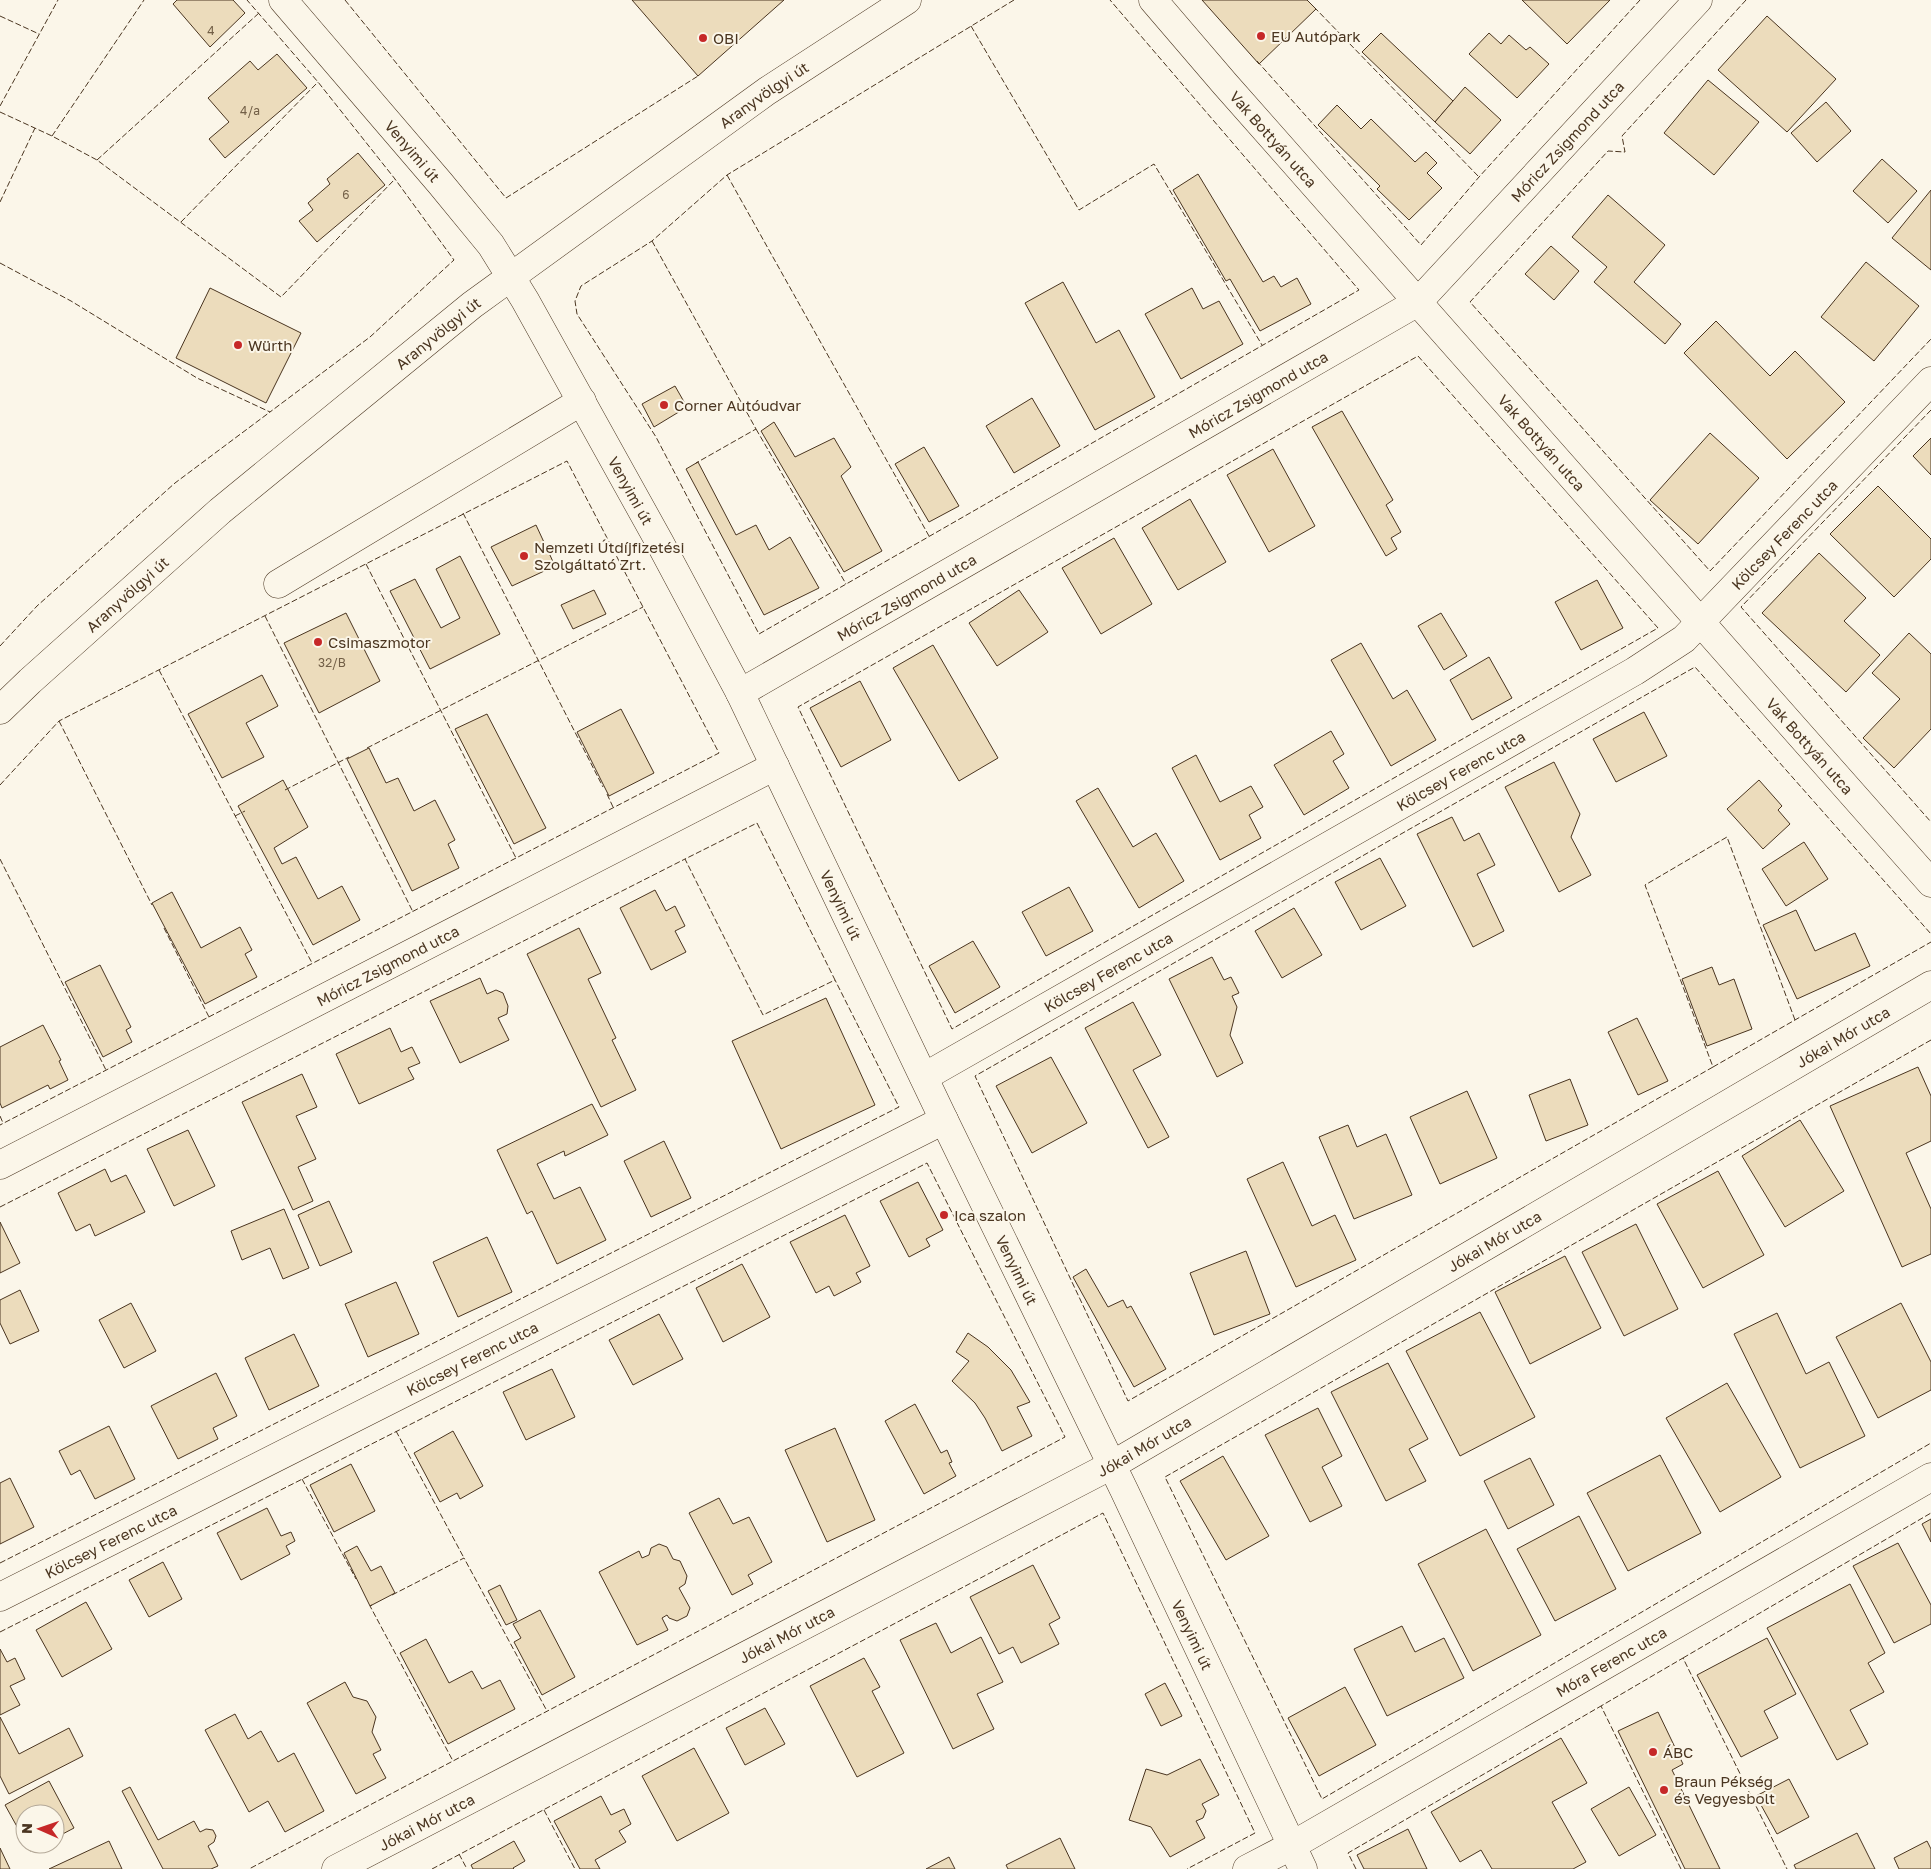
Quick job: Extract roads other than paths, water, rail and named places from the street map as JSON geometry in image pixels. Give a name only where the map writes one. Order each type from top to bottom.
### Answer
[{"type":"street","name":"Venyimi út","points":[[283,0],[491,245],[511,276],[582,401],[740,693],[944,1120],[1112,1465],[1297,1857]]},
{"type":"street","name":"Aranyvölgyi út","points":[[0,710],[220,511],[472,305],[768,91],[907,0]]},
{"type":"street","name":"Vak Bottyán utca","points":[[1153,0],[1225,84],[1931,883]]},
{"type":"street","name":"Móricz Zsigmond utca","points":[[740,693],[1418,302],[1698,0]]},
{"type":"street","name":"Kölcsey Ferenc utca","points":[[924,1077],[1635,671],[1684,639],[1931,381]]},
{"type":"street","points":[[278,584],[582,401]]},
{"type":"street","name":"Móricz Zsigmond utca","points":[[0,1165],[775,766]]},
{"type":"street","name":"Jókai Mór utca","points":[[336,1869],[1112,1465],[1931,985]]},
{"type":"street","name":"Kölcsey Ferenc utca","points":[[0,1597],[944,1120]]},
{"type":"street","name":"Móra Ferenc utca","points":[[1247,1869],[1297,1857],[1931,1477]]},
{"type":"place","name":"EU Autópark","points":[[1261,36]]},
{"type":"place","name":"OBI","points":[[703,38]]},
{"type":"place","name":"Würth","points":[[238,345]]},
{"type":"place","name":"Corner Autóudvar","points":[[664,405]]},
{"type":"place","name":"Nemzeti Útdíjfizetési Szolgáltató Zrt.","points":[[524,556]]},
{"type":"place","name":"Csimaszmotor","points":[[318,642]]},
{"type":"place","name":"Ica szalon","points":[[944,1215]]},
{"type":"place","name":"ÁBC","points":[[1653,1752]]},
{"type":"place","name":"Braun Pékség és Vegyesbolt","points":[[1664,1790]]}]
